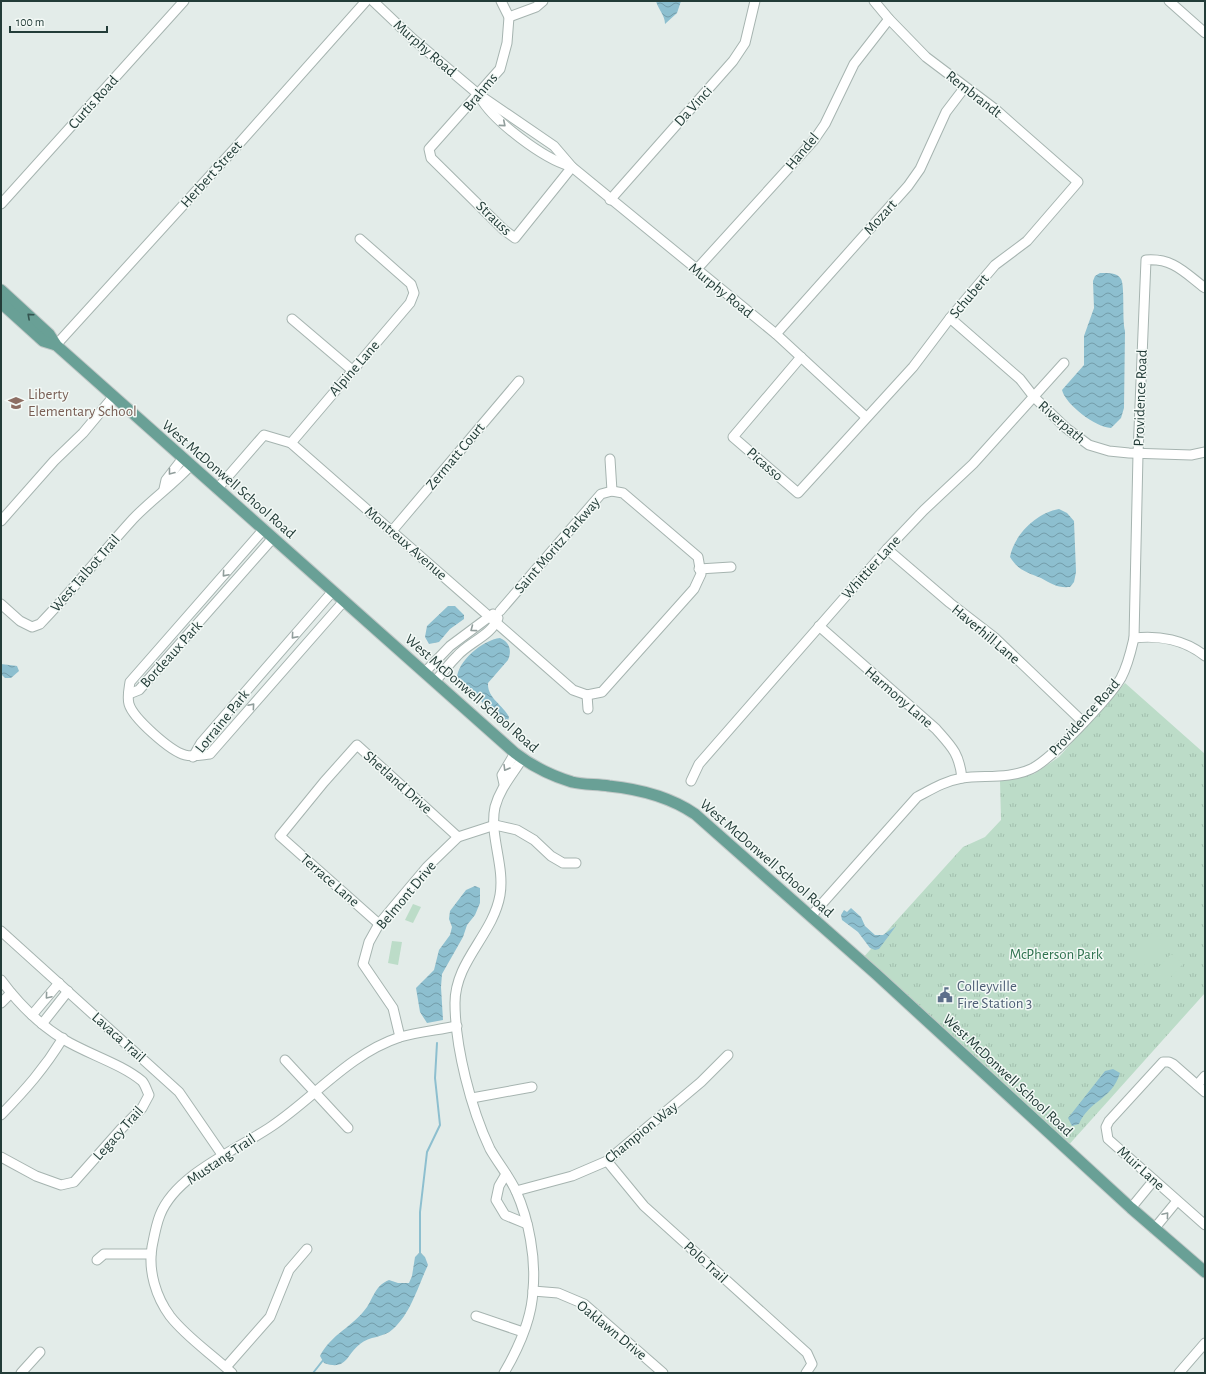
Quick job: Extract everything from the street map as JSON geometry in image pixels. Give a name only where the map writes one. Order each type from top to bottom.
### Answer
[{"type":"main road","name":"West McDonwell School Road","points":[[1,290],[50,334],[56,345],[113,397],[519,756],[542,770],[573,782],[633,789],[686,808],[762,872],[1154,1229],[1205,1272]]},
{"type":"main road","name":"West McDonwell School Road","points":[[1,303],[43,341],[56,345]]},
{"type":"street","name":"Curtis Road","points":[[1,204],[184,1]]},
{"type":"street","name":"Herbert Street","points":[[56,345],[237,146],[366,1]]},
{"type":"street","name":"Murphy Road","points":[[373,1],[413,39],[478,94],[485,107],[514,133],[562,164],[572,167],[610,200],[776,334],[866,417]]},
{"type":"street","points":[[501,1],[509,17],[536,7],[543,1]]},
{"type":"street","name":"Da Vinci","points":[[610,200],[733,61],[745,43],[755,1]]},
{"type":"street","name":"Rembrandt","points":[[874,1],[889,19],[926,57],[965,88],[995,109],[1078,182]]},
{"type":"street","points":[[1169,1],[1205,33]]},
{"type":"street","name":"Brahms","points":[[430,149],[500,69],[507,43],[509,17]]},
{"type":"street","name":"Handel","points":[[696,270],[814,140],[825,124],[854,64],[889,19]]},
{"type":"street","name":"Mozart","points":[[776,334],[908,186],[920,169],[946,112],[965,88]]},
{"type":"street","name":"Strauss","points":[[430,149],[431,158],[504,230],[515,238],[572,167]]},
{"type":"street","name":"Schubert","points":[[866,417],[913,367],[950,318],[995,266],[1027,240],[1078,182]]},
{"type":"street","name":"Alpine Lane","points":[[291,442],[410,303],[414,292],[411,284],[360,239]]},
{"type":"street","name":"Providence Road","points":[[811,916],[917,797],[939,784],[962,778],[1003,776],[1031,770],[1054,752],[1083,722],[1120,679],[1128,663],[1134,638],[1138,454],[1146,260],[1160,259],[1173,263],[1205,288]]},
{"type":"street","name":"Riverpath","points":[[950,318],[1020,379],[1034,397],[1066,428],[1089,445],[1109,450],[1138,454],[1191,455],[1205,452]]},
{"type":"street","points":[[292,319],[352,370]]},
{"type":"street","name":"Picasso","points":[[801,357],[733,437],[798,493],[866,417]]},
{"type":"street","name":"Whittier Lane","points":[[691,781],[699,764],[887,549],[924,510],[974,464],[1064,363]]},
{"type":"street","name":"Zermatt Court","points":[[392,531],[519,382]]},
{"type":"street","points":[[1,521],[54,461],[83,433],[113,397]]},
{"type":"street","name":"Montreux Avenue","points":[[217,489],[264,435],[291,442],[573,690],[587,695]]},
{"type":"street","points":[[610,459],[612,491]]},
{"type":"street","name":"West Talbot Trail","points":[[1,604],[20,622],[32,627],[40,624],[97,562],[134,518],[164,489],[166,480],[187,462]]},
{"type":"street","name":"Saint Moritz Parkway","points":[[496,623],[500,611],[601,494],[612,491],[623,493],[698,557],[699,569]]},
{"type":"street","name":"Bordeaux Park","points":[[264,530],[130,682],[129,694],[139,690],[273,538]]},
{"type":"street","name":"Haverhill Lane","points":[[887,549],[950,603],[994,637],[1083,722]]},
{"type":"street","points":[[243,553],[253,561]]},
{"type":"street","points":[[588,709],[587,695],[602,692],[694,589],[701,574],[699,569],[730,567]]},
{"type":"street","name":"Lorraine Park","points":[[193,756],[201,742],[333,591]]},
{"type":"street","name":"Lorraine Park","points":[[193,756],[210,754],[344,601]]},
{"type":"street","name":"Saint Moritz Parkway","points":[[425,672],[450,646],[489,616],[500,611]]},
{"type":"street","points":[[314,613],[325,622]]},
{"type":"street","points":[[435,682],[457,655],[496,623]]},
{"type":"street","name":"Harmony Lane","points":[[819,626],[936,729],[952,747],[960,762],[962,778]]},
{"type":"street","points":[[1134,638],[1143,637],[1176,640],[1205,656]]},
{"type":"street","points":[[129,694],[128,703],[133,713],[145,725],[177,752],[193,756]]},
{"type":"street","name":"Shetland Drive","points":[[280,836],[324,782],[358,745],[458,837]]},
{"type":"street","points":[[504,1373],[523,1332],[534,1290],[532,1258],[527,1224],[516,1191],[491,1149],[472,1098],[457,1026],[455,1002],[460,974],[493,917],[500,893],[501,873],[495,826],[495,807],[504,784],[502,775],[519,756]]},
{"type":"street","points":[[495,826],[518,830],[534,840],[551,856],[563,863],[576,863]]},
{"type":"street","name":"Belmont Drive","points":[[400,1037],[393,1008],[364,964],[369,942],[380,924],[427,867],[458,837],[495,826]]},
{"type":"street","name":"Terrace Lane","points":[[280,836],[380,924]]},
{"type":"street","name":"Lavaca Trail","points":[[1,932],[179,1092],[223,1156]]},
{"type":"street","name":"Legacy Trail","points":[[1,980],[11,993],[42,1024],[63,1038],[108,1061],[143,1082],[149,1095],[142,1108],[74,1182],[61,1185],[36,1176],[1,1157]]},
{"type":"street","points":[[32,1015],[59,983]]},
{"type":"street","points":[[42,1024],[68,991]]},
{"type":"street","points":[[1,1002],[11,993]]},
{"type":"street","name":"Mustang Trail","points":[[229,1370],[186,1332],[159,1298],[153,1278],[151,1254],[160,1214],[172,1194],[189,1179],[223,1156],[272,1127],[362,1055],[400,1037],[457,1026]]},
{"type":"street","points":[[1,1115],[33,1082],[47,1065],[63,1038]]},
{"type":"street","name":"Champion Way","points":[[516,1191],[572,1176],[607,1161],[701,1082],[728,1055]]},
{"type":"street","points":[[285,1060],[348,1128]]},
{"type":"street","name":"Muir Lane","points":[[1197,1085],[1173,1064],[1166,1061],[1160,1064],[1109,1120],[1106,1127],[1106,1134],[1108,1139],[1205,1225]]},
{"type":"street","points":[[1205,1076],[1197,1085],[1205,1092]]},
{"type":"street","points":[[472,1098],[532,1087]]},
{"type":"street","name":"Polo Trail","points":[[607,1161],[644,1206],[810,1358],[812,1364],[806,1373]]},
{"type":"street","points":[[506,1174],[499,1186],[496,1200],[505,1214],[527,1224]]},
{"type":"street","points":[[1131,1208],[1154,1180]]},
{"type":"street","points":[[1154,1229],[1177,1200]]},
{"type":"street","points":[[229,1370],[270,1317],[289,1270],[307,1249]]},
{"type":"street","points":[[97,1260],[104,1254],[151,1254]]},
{"type":"street","name":"Oaklawn Drive","points":[[534,1290],[558,1293],[584,1304],[663,1373]]},
{"type":"street","points":[[476,1316],[523,1332]]},
{"type":"street","points":[[1179,1373],[1205,1343]]},
{"type":"street","points":[[21,1373],[40,1352]]},
{"type":"green space","name":"McPherson Park","points":[[1125,683],[1205,754],[1205,993],[1066,1148],[861,960],[963,847],[985,837],[1001,820],[1000,781],[1034,774],[1059,757]]},
{"type":"green space","points":[[413,904],[421,907],[413,923],[405,920]]},
{"type":"green space","points":[[1152,933],[1165,943],[1144,965],[1132,954]]},
{"type":"green space","points":[[392,941],[402,942],[398,965],[388,963]]},
{"type":"green space","points":[[1171,954],[1183,964],[1165,983],[1154,972]]},
{"type":"water","points":[[656,1],[681,1],[677,13],[665,24],[664,18]]},
{"type":"water","points":[[1100,273],[1112,273],[1117,275],[1121,279],[1123,288],[1125,331],[1124,408],[1121,418],[1111,428],[1097,424],[1082,414],[1069,402],[1062,390],[1084,365],[1084,336],[1094,308],[1093,281],[1095,276]]},
{"type":"water","points":[[1059,509],[1067,513],[1074,521],[1076,572],[1074,582],[1070,587],[1055,585],[1027,572],[1013,562],[1010,557],[1016,541],[1027,526],[1042,515]]},
{"type":"water","points":[[448,606],[455,606],[464,615],[464,619],[450,629],[439,642],[429,644],[425,637],[427,626]]},
{"type":"water","points":[[500,638],[508,644],[510,650],[509,657],[488,683],[488,688],[490,693],[509,717],[508,721],[504,725],[499,724],[495,714],[457,679],[461,665],[472,652],[486,643]]},
{"type":"water","points":[[1,664],[17,666],[19,671],[11,678],[5,678],[1,674]]},
{"type":"water","points":[[475,886],[480,888],[480,903],[475,915],[467,925],[463,937],[442,974],[441,987],[443,1020],[427,1023],[420,1012],[416,988],[434,970],[439,950],[450,935],[452,927],[449,919],[450,911],[466,890]]},
{"type":"water","points":[[851,908],[861,917],[865,926],[875,935],[883,935],[896,926],[879,949],[875,950],[870,948],[858,932],[842,920],[841,915],[844,910],[847,912]]},
{"type":"water","points":[[1113,1069],[1120,1073],[1111,1089],[1089,1109],[1079,1124],[1072,1126],[1068,1118],[1105,1071]]},
{"type":"water","points":[[420,1252],[425,1257],[428,1265],[414,1299],[399,1323],[389,1332],[364,1341],[355,1348],[342,1363],[332,1365],[324,1363],[320,1356],[325,1348],[361,1314],[381,1285],[389,1280],[398,1283],[409,1283],[412,1276],[415,1257]]},
{"type":"waterway","points":[[420,1254],[420,1212],[427,1152],[440,1125],[435,1078],[437,1043]]},
{"type":"waterway","points":[[313,1373],[324,1359]]},
{"type":"place","name":"Liberty Elementary School","points":[[16,403]]},
{"type":"place","name":"Colleyville Fire Station 3","points":[[945,995]]}]
